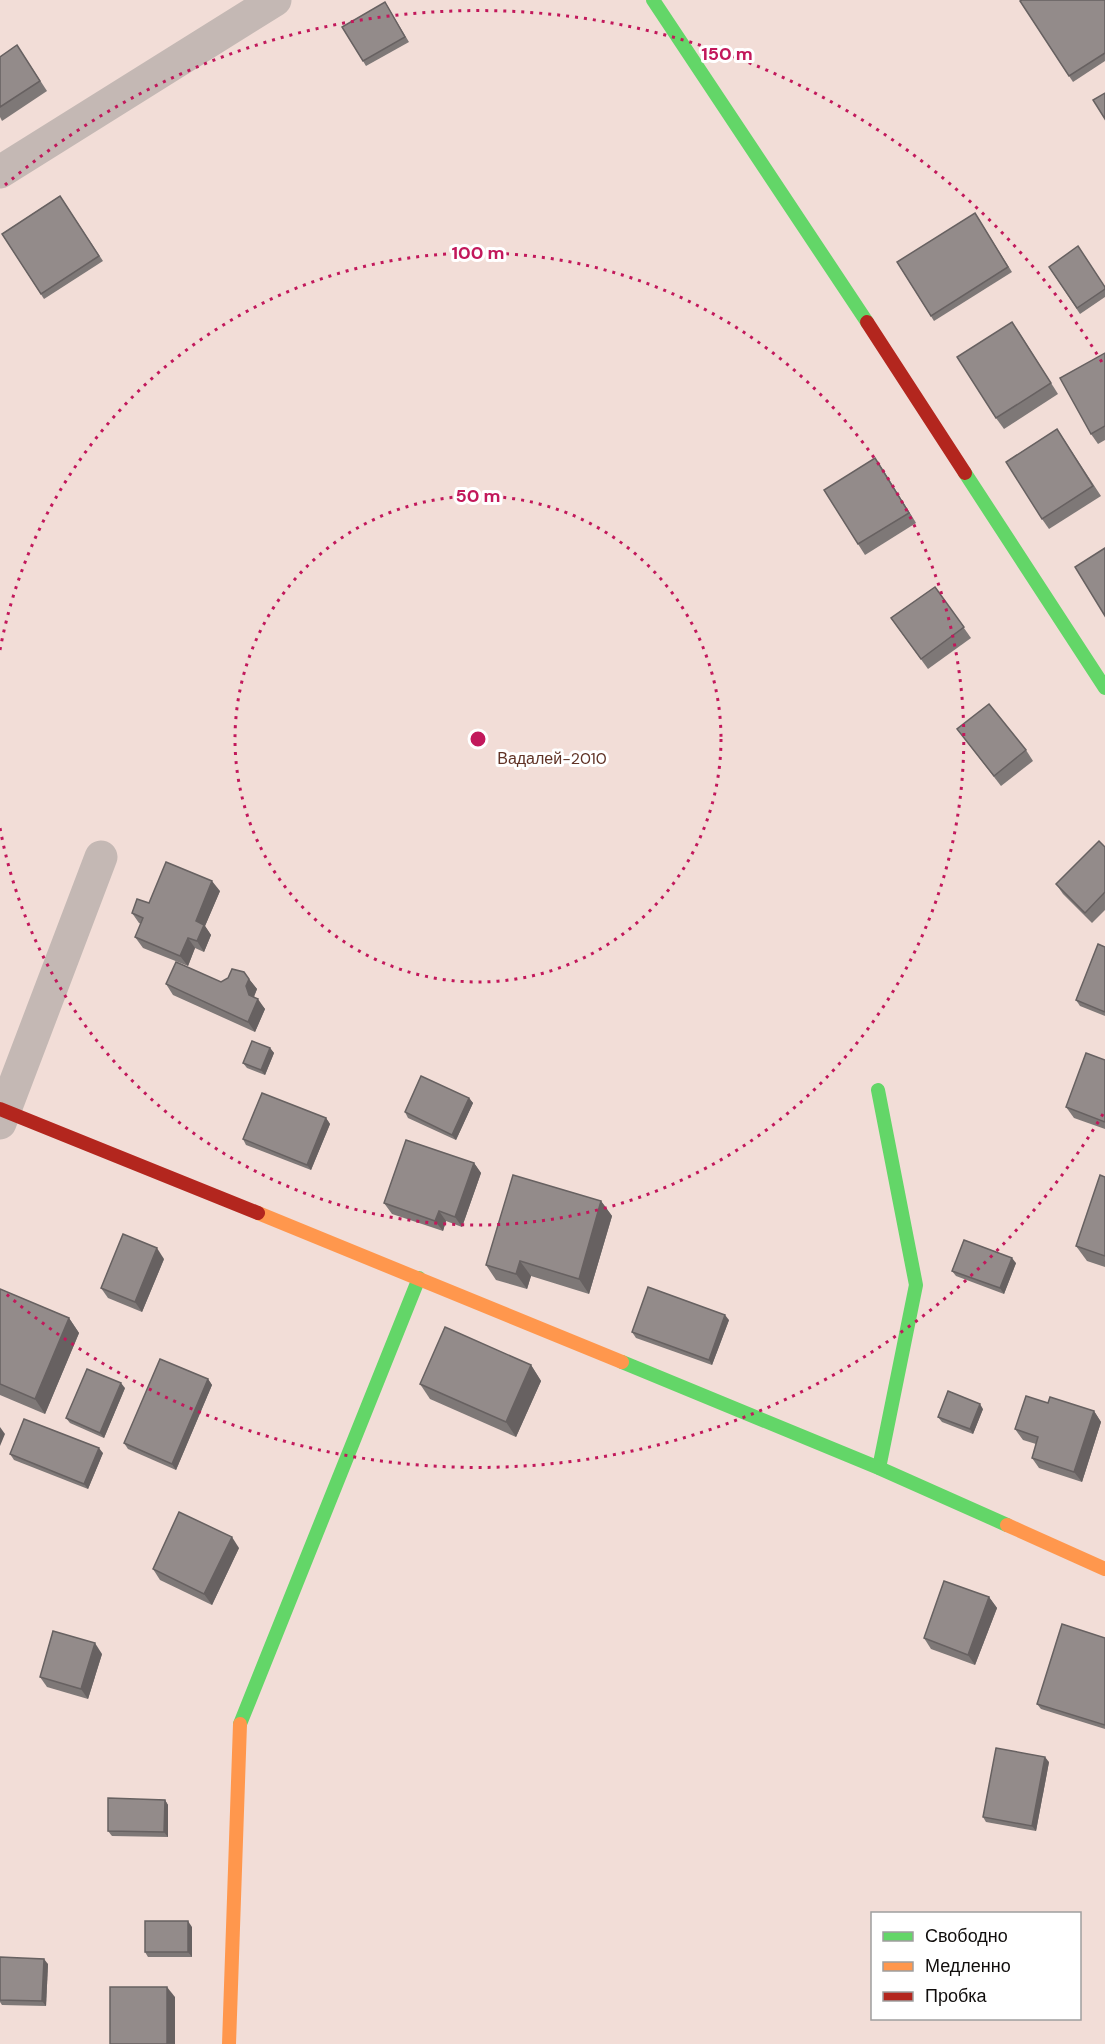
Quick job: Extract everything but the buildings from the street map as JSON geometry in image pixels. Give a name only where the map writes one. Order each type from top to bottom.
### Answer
[{"type":"street","points":[[0,172],[275,0]]},
{"type":"street","points":[[653,0],[890,357],[1105,688]]},
{"type":"street","points":[[101,857],[2,1114],[419,1278],[879,1468],[1105,1569]]},
{"type":"street","points":[[878,1090],[916,1285],[879,1468]]},
{"type":"street","points":[[229,2044],[239,1727],[419,1278]]},
{"type":"green space","name":"Вадалей-2010","points":[[0,0],[1105,0],[1105,2044],[0,2044]]},
{"type":"traffic: fast","points":[[653,0],[867,322]]},
{"type":"traffic: fast","points":[[965,473],[1105,688]]},
{"type":"traffic: fast","points":[[878,1090],[916,1285],[879,1468]]},
{"type":"traffic: fast","points":[[240,1724],[419,1278]]},
{"type":"traffic: fast","points":[[622,1362],[879,1468],[1007,1525]]},
{"type":"traffic: slow","points":[[258,1213],[622,1362]]},
{"type":"traffic: slow","points":[[1007,1525],[1105,1569]]},
{"type":"traffic: slow","points":[[229,2044],[240,1724]]},
{"type":"traffic: jam","points":[[867,322],[965,473]]},
{"type":"traffic: jam","points":[[0,1109],[258,1213]]}]
